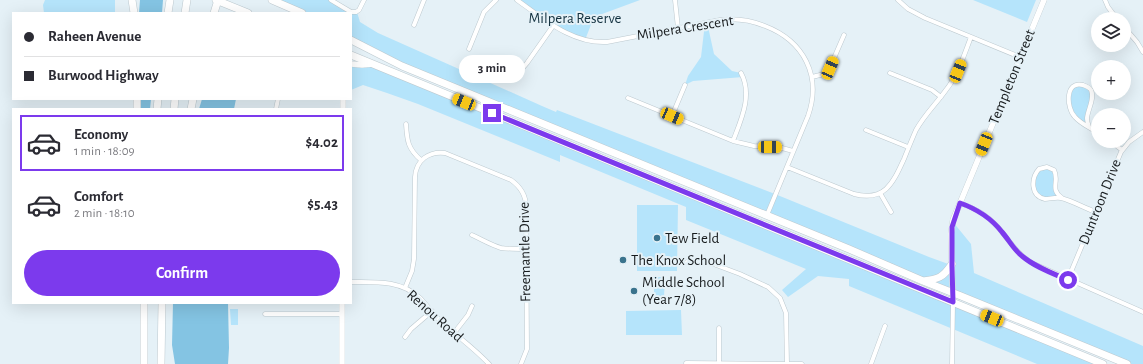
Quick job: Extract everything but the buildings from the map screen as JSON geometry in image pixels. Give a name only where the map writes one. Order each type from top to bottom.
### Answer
[{"type":"highway","points":[[132,0],[134,11]]},
{"type":"highway","points":[[134,11],[136,0]]},
{"type":"highway","points":[[168,12],[170,0]]},
{"type":"highway","points":[[185,12],[187,0]]},
{"type":"highway","points":[[214,12],[217,0],[246,12]]},
{"type":"highway","points":[[272,0],[300,12]]},
{"type":"highway","points":[[352,41],[402,66],[1127,364]]},
{"type":"highway","points":[[352,55],[1103,364]]},
{"type":"highway","points":[[400,75],[402,66]]},
{"type":"highway","points":[[923,281],[936,279],[945,275],[952,264]]},
{"type":"highway","points":[[144,304],[144,364]]},
{"type":"highway","points":[[161,364],[162,304]]},
{"type":"street","points":[[331,0],[351,12]]},
{"type":"street","points":[[352,12],[354,13],[359,10],[364,0]]},
{"type":"street","points":[[414,25],[424,0]]},
{"type":"street","points":[[469,48],[484,12],[496,0]]},
{"type":"street","name":"Milpera Crescent","points":[[517,0],[560,31],[588,41],[600,43],[726,19],[739,19],[757,23],[782,34],[795,45],[806,61],[812,77],[813,95],[811,106],[766,215]]},
{"type":"street","points":[[675,0],[678,28]]},
{"type":"street","points":[[898,0],[919,15],[1020,57]]},
{"type":"street","name":"Templeton Street","points":[[953,302],[952,227],[960,203],[1044,0]]},
{"type":"street","points":[[1105,0],[1112,12]]},
{"type":"street","points":[[521,70],[553,26]]},
{"type":"street","points":[[812,77],[828,72],[844,35]]},
{"type":"street","points":[[1131,35],[1139,44],[1143,52]]},
{"type":"street","points":[[787,167],[862,196],[870,196],[885,191],[894,180],[908,147],[924,116],[941,97],[955,76],[971,37]]},
{"type":"street","points":[[1139,44],[1143,42]]},
{"type":"street","points":[[352,64],[373,64]]},
{"type":"street","points":[[733,141],[746,104],[744,82],[741,73]]},
{"type":"street","points":[[890,73],[932,90],[941,97]]},
{"type":"street","points":[[1078,84],[1088,87],[1092,93],[1087,118],[1089,127],[1072,114],[1069,106],[1069,92],[1078,84]]},
{"type":"street","points":[[672,116],[685,85]]},
{"type":"street","points":[[628,98],[733,141],[754,146],[782,148],[793,151]]},
{"type":"street","points":[[405,288],[412,271],[414,259],[415,173],[421,160],[412,152],[409,146],[406,124]]},
{"type":"street","points":[[866,130],[908,147]]},
{"type":"street","name":"Duntroon Drive","points":[[1068,280],[1122,150],[1143,132]]},
{"type":"street","name":"Freemantle Drive","points":[[421,160],[431,154],[438,152],[445,153],[511,180],[523,192],[526,202],[527,349],[521,364]]},
{"type":"street","points":[[1062,198],[1045,199],[1036,194],[1033,184],[1035,175],[1039,169],[1047,167],[1054,170],[1057,177],[1055,189],[1057,194],[1062,198],[1096,212]]},
{"type":"street","points":[[880,193],[891,212]]},
{"type":"street","points":[[960,203],[979,210],[989,218],[1026,260],[1068,280],[1143,312]]},
{"type":"street","points":[[472,235],[490,244],[501,247],[526,249]]},
{"type":"street","points":[[687,262],[700,260],[712,263],[764,285],[780,298],[786,313],[787,364]]},
{"type":"street","name":"Renou Road","points":[[352,282],[388,283],[405,288],[420,298],[440,321],[489,364]]},
{"type":"street","points":[[952,364],[953,302]]},
{"type":"street","points":[[342,304],[342,364]]},
{"type":"street","points":[[454,333],[468,315],[472,306]]},
{"type":"street","points":[[406,337],[411,329],[432,311]]},
{"type":"street","points":[[265,314],[342,314]]},
{"type":"street","points":[[871,364],[885,326]]},
{"type":"street","points":[[719,364],[720,328]]},
{"type":"street","points":[[686,363],[802,364]]},
{"type":"green space","points":[[45,0],[115,0],[115,12],[44,12],[43,5]]},
{"type":"green space","points":[[272,0],[331,0],[351,12],[297,12]]},
{"type":"green space","name":"Milpera Reserve","points":[[517,0],[640,0],[594,17],[585,40],[575,37]]},
{"type":"green space","points":[[973,0],[1036,0],[1027,22]]},
{"type":"green space","points":[[352,12],[357,12],[360,22],[378,33],[556,112],[557,110],[775,194],[951,265],[953,222],[971,244],[974,273],[1143,346],[1143,364],[1130,364],[402,66],[352,41]]},
{"type":"green space","points":[[707,22],[714,54],[732,71],[741,73],[743,77],[693,81],[685,85],[688,76],[701,57],[705,23]]},
{"type":"green space","points":[[352,64],[372,64],[1103,364],[1037,364],[849,286],[849,279],[818,276],[788,297],[782,290],[806,269],[686,220],[686,207],[560,155],[560,162],[418,104],[363,85],[352,90]]},
{"type":"green space","points":[[1086,86],[1091,92],[1087,116],[1089,127],[1082,123],[1070,109],[1071,89],[1073,87]]},
{"type":"green space","points":[[1045,167],[1055,172],[1055,186],[1062,198],[1049,199],[1036,194],[1034,177],[1036,172]]},
{"type":"green space","name":"Tew Field","points":[[637,205],[678,205],[677,271],[637,271]]},
{"type":"green space","points":[[654,277],[665,277],[664,297],[654,297]]},
{"type":"green space","points":[[230,309],[238,309],[238,325],[231,325]]},
{"type":"green space","points":[[681,310],[682,335],[626,335],[626,311]]},
{"type":"shaded area","points":[[140,0],[163,0],[162,12],[139,12]]},
{"type":"shaded area","points":[[140,100],[151,100],[150,108],[140,108]]},
{"type":"shaded area","points":[[202,100],[236,100],[234,108],[199,108]]},
{"type":"shaded area","points":[[173,304],[228,304],[228,364],[175,364],[172,345]]},
{"type":"place","name":"Tew Field","points":[[657,238]]},
{"type":"place","name":"The Knox School","points":[[623,260]]},
{"type":"place","name":"Middle School (Year 7/8)","points":[[634,291]]},
{"type":"route","points":[[492,113],[953,302],[951,234],[960,203],[979,210],[989,218],[997,225],[1015,249],[1026,260],[1068,280]]}]
